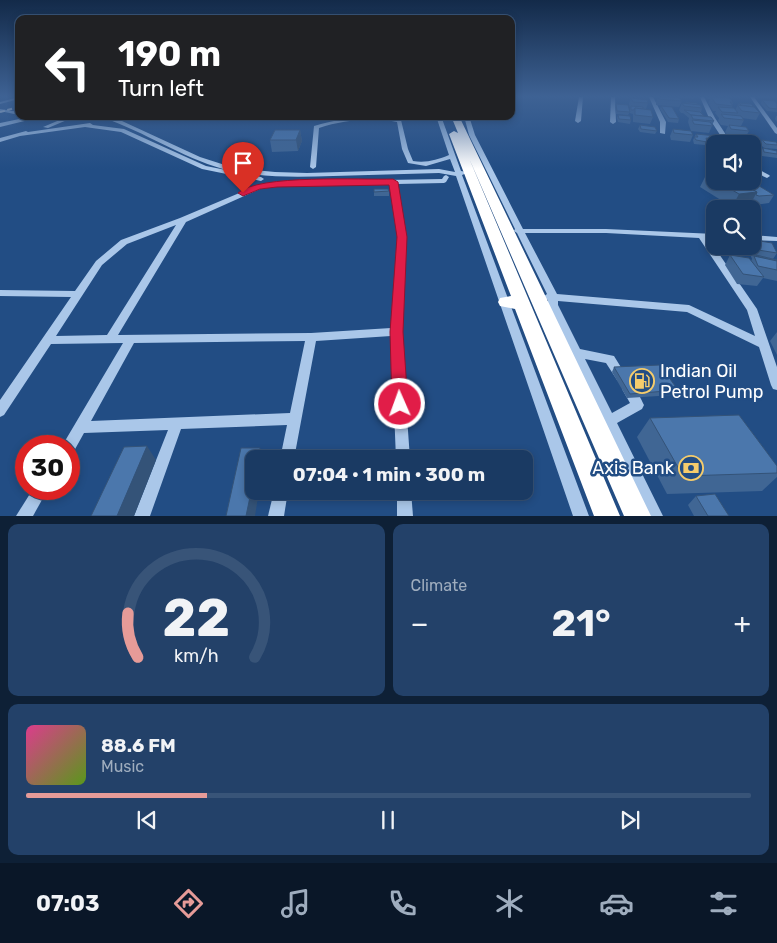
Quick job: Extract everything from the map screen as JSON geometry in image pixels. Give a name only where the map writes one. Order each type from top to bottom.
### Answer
[{"type":"highway","points":[[448,121],[513,303],[607,516]]},
{"type":"highway","points":[[456,121],[466,170],[514,231],[603,424],[638,516]]},
{"type":"street","points":[[0,125],[19,121]]},
{"type":"street","points":[[21,135],[61,121]]},
{"type":"street","points":[[64,121],[63,125],[71,127]]},
{"type":"street","points":[[86,126],[100,121]]},
{"type":"street","points":[[99,127],[114,121]]},
{"type":"street","points":[[119,121],[212,164],[259,174],[308,175],[466,170]]},
{"type":"street","points":[[313,167],[316,127],[345,121]]},
{"type":"street","points":[[399,121],[404,148],[410,162],[422,165],[437,163],[452,156]]},
{"type":"street","points":[[440,121],[452,156],[466,170]]},
{"type":"street","points":[[466,170],[472,135],[468,121]]},
{"type":"street","points":[[663,121],[663,133]]},
{"type":"street","points":[[714,121],[723,135]]},
{"type":"street","points":[[769,121],[777,132]]},
{"type":"street","points":[[0,140],[71,127],[99,127],[134,134],[204,168],[251,178],[301,179],[466,170]]},
{"type":"street","points":[[437,163],[466,170]]},
{"type":"street","points":[[0,411],[99,263],[124,242],[183,220],[258,187],[277,184],[444,181],[466,170]]},
{"type":"street","points":[[761,173],[767,176]]},
{"type":"street","points":[[393,182],[402,237],[396,332],[402,450]]},
{"type":"street","points":[[110,339],[183,220]]},
{"type":"street","points":[[514,231],[606,231],[706,236]]},
{"type":"street","points":[[702,236],[752,309],[777,385]]},
{"type":"street","points":[[761,238],[777,239]]},
{"type":"street","points":[[0,293],[78,294]]},
{"type":"street","points":[[546,297],[689,309],[763,344]]},
{"type":"street","points":[[513,303],[581,516]]},
{"type":"street","points":[[48,340],[311,337],[396,332]]},
{"type":"street","points":[[289,450],[311,337]]},
{"type":"street","points":[[76,435],[131,339]]},
{"type":"street","points":[[568,350],[610,359],[638,405],[603,424],[655,516]]},
{"type":"street","points":[[81,427],[295,419]]},
{"type":"street","points":[[142,516],[177,423]]},
{"type":"street","points":[[24,516],[34,500]]},
{"type":"street","points":[[276,516],[279,500]]},
{"type":"street","points":[[404,500],[405,516]]},
{"type":"building","points":[[693,121],[702,121],[710,122],[713,126],[694,124]]},
{"type":"building","points":[[640,125],[655,127],[657,131],[641,129]]},
{"type":"building","points":[[729,125],[746,127],[749,131],[731,129]]},
{"type":"building","points":[[673,129],[691,131],[693,135],[674,133]]},
{"type":"building","points":[[275,130],[300,130],[296,140],[270,140]]},
{"type":"building","points":[[696,134],[706,135],[706,142],[696,140],[694,137],[698,137]]},
{"type":"building","points":[[762,140],[776,142],[777,145],[766,144]]},
{"type":"building","points":[[763,148],[777,151],[777,154],[764,152]]},
{"type":"building","points":[[761,187],[774,195],[759,196],[756,195],[757,192],[754,190],[761,190]]},
{"type":"building","points":[[374,189],[388,189],[389,191],[374,192]]},
{"type":"building","points":[[732,190],[754,190],[757,192],[739,194]]},
{"type":"building","points":[[761,241],[772,243],[777,253],[761,250]]},
{"type":"building","points":[[730,255],[749,258],[764,277],[743,274]]},
{"type":"building","points":[[756,255],[777,261],[756,256]]},
{"type":"building","points":[[754,256],[777,261],[777,270],[758,266]]},
{"type":"building","points":[[660,365],[678,390],[630,394],[614,367]]},
{"type":"building","points":[[739,415],[777,466],[777,473],[683,476],[650,418]]},
{"type":"building","points":[[147,446],[117,516],[91,516],[124,447]]},
{"type":"building","points":[[241,448],[260,448],[260,450],[245,450],[245,500],[249,500],[246,516],[226,516]]},
{"type":"building","points":[[715,494],[729,516],[708,516],[696,496]]},
{"type":"place","name":"Indian Oil Petrol Pump","points":[[642,381]]},
{"type":"place","name":"Axis Bank","points":[[691,468]]},
{"type":"route","points":[[243,193],[258,187],[277,184],[393,182],[402,237],[396,332],[400,404]]}]
